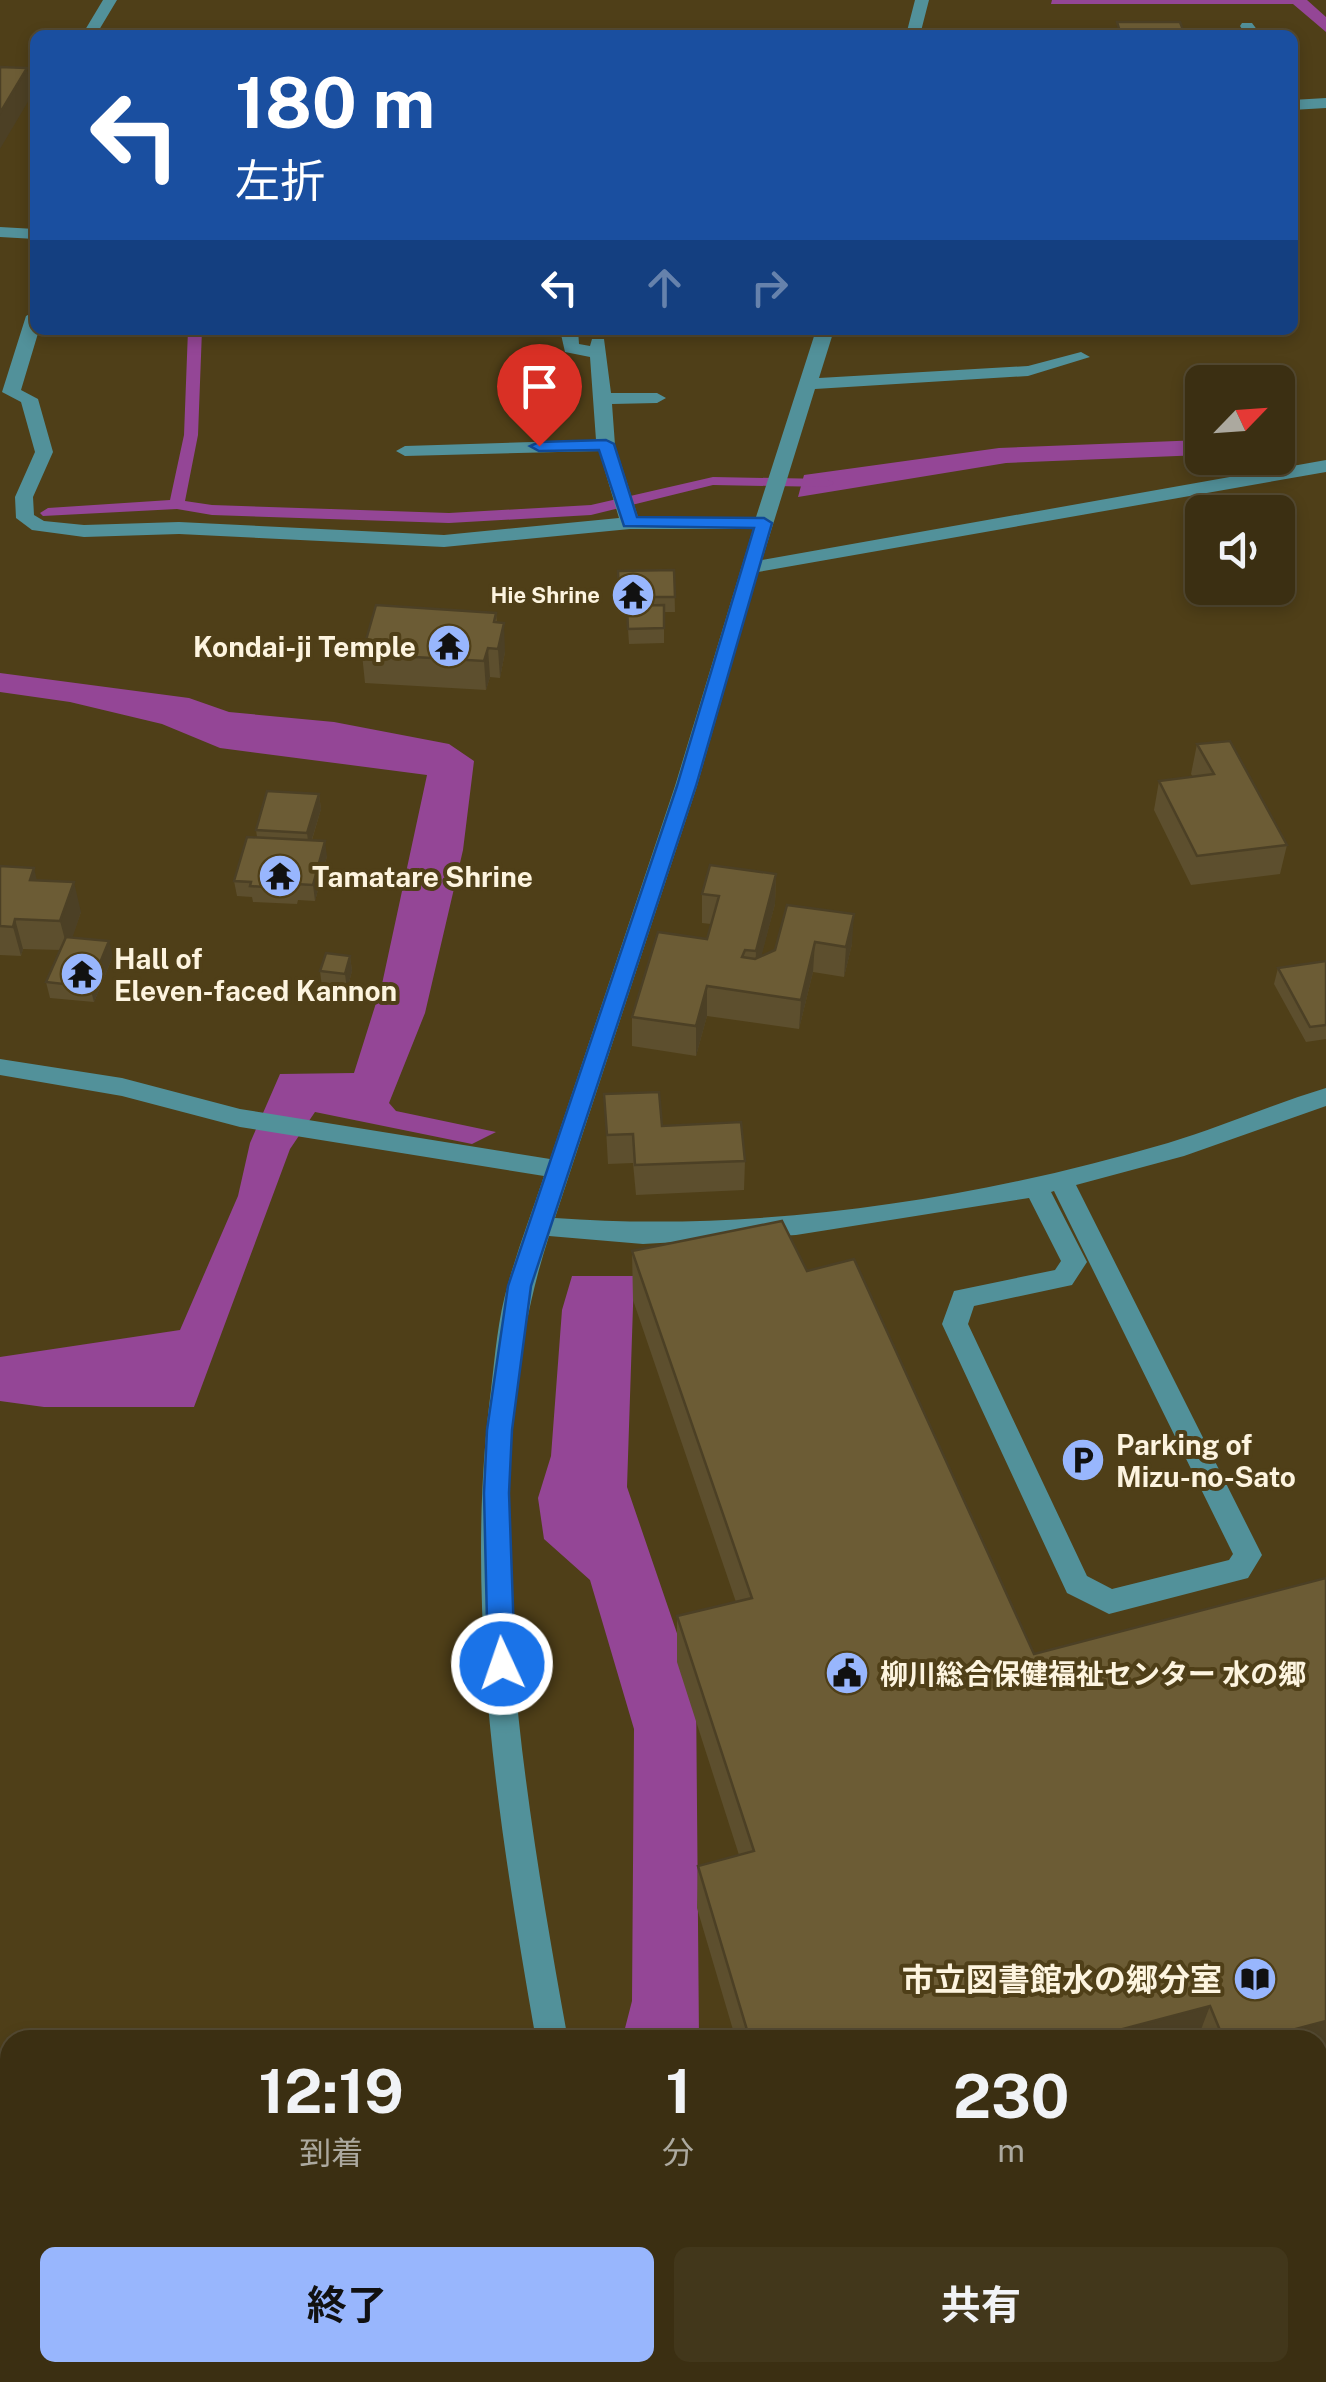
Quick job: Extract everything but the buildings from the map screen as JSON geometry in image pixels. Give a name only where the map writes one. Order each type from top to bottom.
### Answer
[{"type":"street","points":[[92,30],[110,0]]},
{"type":"street","points":[[914,30],[922,0]]},
{"type":"street","points":[[1298,87],[1318,103]]},
{"type":"street","points":[[0,232],[30,234]]},
{"type":"street","points":[[30,329],[6,392],[30,399],[44,452],[24,498],[25,518],[39,526],[84,531],[178,528],[444,541],[629,518],[764,523]]},
{"type":"street","points":[[570,335],[572,348],[598,348],[606,444],[629,518]]},
{"type":"street","points":[[550,2030],[516,1811],[502,1664],[495,1525],[500,1430],[511,1339],[520,1286],[542,1226],[556,1169],[686,786],[824,335]]},
{"type":"street","points":[[806,384],[1028,372],[1081,357]]},
{"type":"street","points":[[602,399],[657,398]]},
{"type":"street","points":[[405,450],[606,444]]},
{"type":"street","points":[[750,568],[1326,466]]},
{"type":"street","points":[[0,1068],[122,1087],[240,1118],[556,1169]]},
{"type":"street","points":[[542,1226],[642,1234],[796,1225],[1049,1183],[1174,1150],[1326,1096]]},
{"type":"street","points":[[1049,1183],[1248,1555],[1238,1570],[1109,1602],[1078,1584],[956,1324],[963,1298],[1063,1278],[1074,1262],[1049,1183]]},
{"type":"shaded area","points":[[1052,0],[1307,0],[1326,17],[1326,32],[1293,4],[1051,4]]},
{"type":"shaded area","points":[[1185,441],[1185,456],[1006,463],[798,497],[804,475],[999,448]]},
{"type":"shaded area","points":[[0,673],[189,698],[229,712],[334,722],[449,744],[474,761],[463,850],[425,1013],[389,1103],[396,1111],[496,1132],[472,1144],[315,1112],[290,1149],[194,1407],[44,1407],[0,1401],[0,1357],[180,1330],[238,1196],[250,1143],[280,1074],[354,1073],[382,984],[427,775],[220,748],[162,724],[70,702],[0,692]]},
{"type":"shaded area","points":[[572,1276],[634,1276],[627,1487],[696,1689],[699,2030],[625,2030],[632,2001],[634,1729],[590,1580],[544,1539],[538,1498],[551,1456],[562,1310]]},
{"type":"waterway","points":[[177,504],[191,435],[195,335]]},
{"type":"waterway","points":[[177,504],[212,510],[449,518],[591,510],[713,481],[827,483]]},
{"type":"waterway","points":[[48,513],[177,504]]},
{"type":"place","name":"Hie Shrine","points":[[633,595]]},
{"type":"place","name":"Kondai-ji Temple","points":[[449,646]]},
{"type":"place","name":"Tamatare Shrine","points":[[280,876]]},
{"type":"place","name":"Hall of Eleven-faced Kannon","points":[[82,974]]},
{"type":"place","name":"Parking of Mizu-no-Sato","points":[[1083,1460]]},
{"type":"place","name":"柳川総合保健福祉センター 水の郷","points":[[847,1673]]},
{"type":"place","name":"市立図書館水の郷分室","points":[[1255,1979]]},
{"type":"route","points":[[502,1664],[496,1493],[508,1356],[520,1286],[686,786],[764,523],[630,522],[606,444],[539,446]]}]
